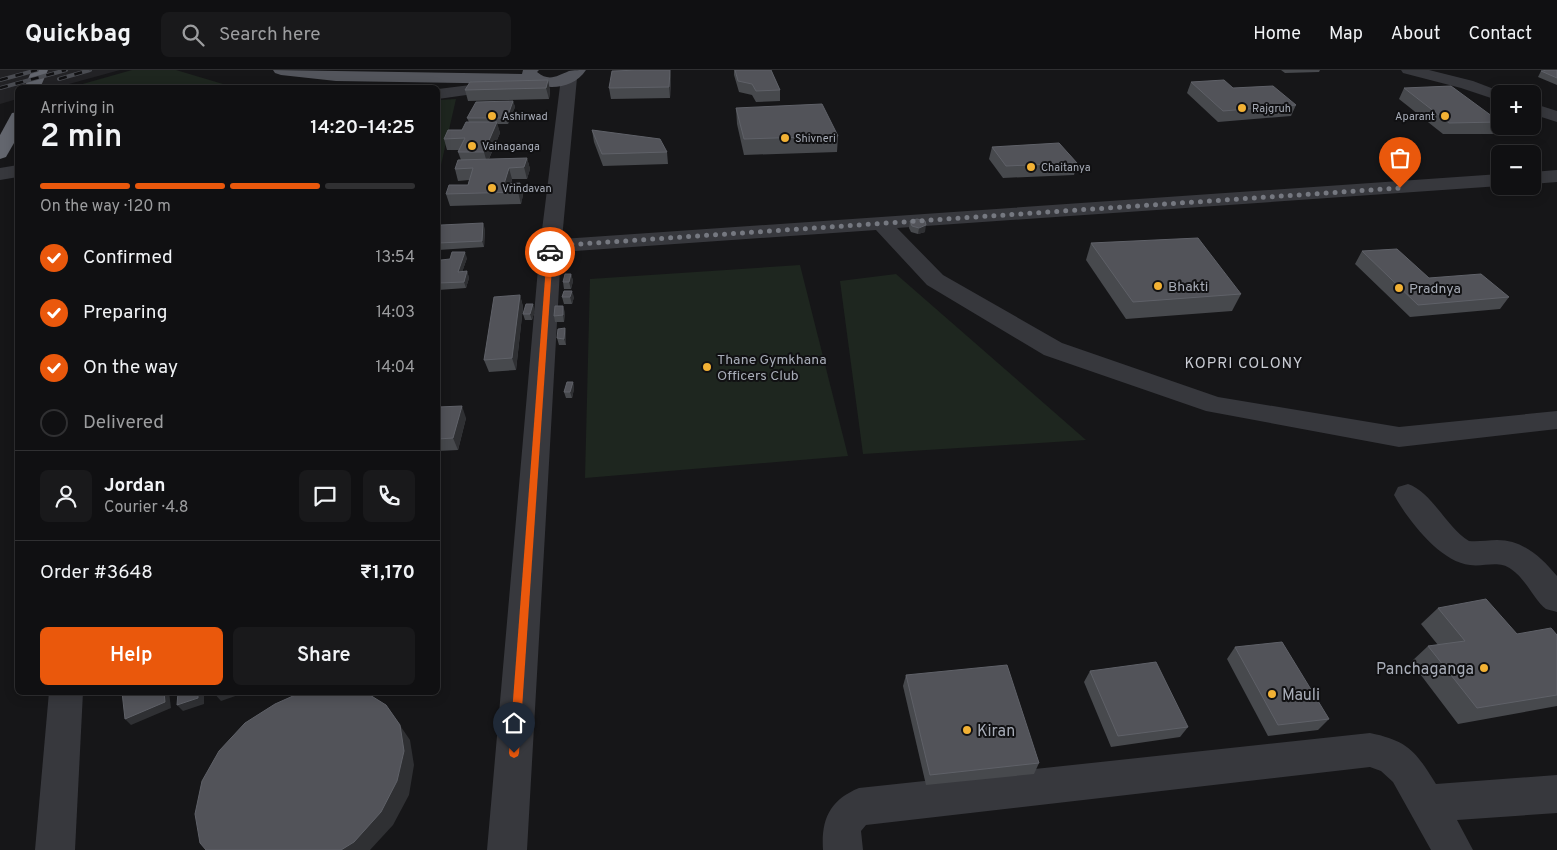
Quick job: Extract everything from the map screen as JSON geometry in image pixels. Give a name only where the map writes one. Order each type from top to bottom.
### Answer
[{"type":"highway","points":[[33,85],[40,70]]},
{"type":"highway","points":[[0,153],[15,123]]},
{"type":"main road","points":[[280,70],[336,76],[535,76],[554,82],[574,74]]},
{"type":"street","points":[[1409,70],[1467,84],[1491,93]]},
{"type":"street","points":[[507,850],[551,246],[574,74]]},
{"type":"street","points":[[440,94],[535,76]]},
{"type":"street","points":[[1541,111],[1557,117]]},
{"type":"street","points":[[0,174],[15,172]]},
{"type":"street","points":[[1541,177],[1557,176]]},
{"type":"street","points":[[551,246],[883,225],[1491,181]]},
{"type":"street","points":[[883,225],[935,280],[1053,349],[1215,405],[1399,436],[1557,420]]},
{"type":"street","points":[[1408,495],[1451,545],[1471,554],[1506,551],[1518,556],[1529,565],[1557,599]]},
{"type":"street","points":[[55,850],[66,695]]},
{"type":"street","points":[[843,850],[841,830],[847,815],[859,807],[1370,750],[1384,752],[1398,760],[1406,769],[1453,850]]},
{"type":"street","points":[[1427,804],[1557,794]]},
{"type":"shaded area","points":[[0,70],[120,70],[65,85],[15,85],[15,100],[0,104]]},
{"type":"shaded area","points":[[132,70],[176,70],[231,85],[79,85]]},
{"type":"shaded area","points":[[456,99],[440,169],[440,100]]},
{"type":"shaded area","name":"Thane Gymkhana Officers Club","points":[[800,265],[848,456],[585,478],[590,279]]},
{"type":"shaded area","points":[[896,274],[1086,440],[863,454],[840,281]]},
{"type":"building","points":[[670,70],[669,87],[609,88],[612,71]]},
{"type":"building","points":[[735,70],[771,70],[780,90],[756,91],[752,84],[738,81]]},
{"type":"building","points":[[1557,70],[1557,78],[1541,71]]},
{"type":"building","points":[[548,80],[546,88],[465,90],[470,82]]},
{"type":"building","points":[[1224,80],[1233,88],[1273,86],[1296,105],[1223,111],[1191,82]]},
{"type":"building","points":[[1451,86],[1491,115],[1491,122],[1449,123],[1404,88]]},
{"type":"building","points":[[513,101],[507,118],[467,118],[476,102]]},
{"type":"building","points":[[822,104],[838,136],[744,139],[736,108]]},
{"type":"building","points":[[466,122],[497,122],[484,152],[458,152],[465,138],[444,139],[448,130],[462,130]]},
{"type":"building","points":[[592,130],[660,139],[667,152],[602,154]]},
{"type":"building","points":[[1059,143],[1077,163],[1006,166],[992,147]]},
{"type":"building","points":[[527,158],[524,167],[509,168],[504,184],[520,183],[518,192],[446,194],[449,185],[468,185],[473,168],[455,169],[458,160]]},
{"type":"building","points":[[917,219],[925,221],[926,225],[919,228],[912,226],[910,221]]},
{"type":"building","points":[[483,223],[482,241],[440,243],[441,225]]},
{"type":"building","points":[[1198,238],[1241,294],[1133,302],[1091,243]]},
{"type":"building","points":[[1397,249],[1429,278],[1481,274],[1509,297],[1418,305],[1362,251]]},
{"type":"building","points":[[452,252],[465,252],[458,272],[467,271],[464,282],[440,283],[441,260],[450,259]]},
{"type":"building","points":[[565,274],[571,274],[569,282],[563,282]]},
{"type":"building","points":[[564,291],[572,291],[570,297],[562,297]]},
{"type":"building","points":[[520,295],[512,358],[484,360],[494,297]]},
{"type":"building","points":[[526,304],[533,304],[530,314],[523,314]]},
{"type":"building","points":[[555,306],[563,306],[563,315],[554,316]]},
{"type":"building","points":[[565,328],[564,339],[557,338],[558,329]]},
{"type":"building","points":[[567,382],[573,382],[570,392],[564,392]]},
{"type":"building","points":[[462,406],[453,438],[440,439],[440,407]]},
{"type":"building","name":"Panchaganga","points":[[1486,599],[1517,634],[1551,628],[1557,635],[1557,695],[1477,708],[1428,646],[1465,641],[1438,608]]},
{"type":"building","name":"Mauli","points":[[1282,642],[1329,719],[1278,725],[1235,647]]},
{"type":"building","points":[[1156,662],[1188,727],[1118,736],[1090,671]]},
{"type":"building","name":"Kiran","points":[[1007,665],[1039,763],[930,775],[906,675]]},
{"type":"building","points":[[122,695],[164,695],[165,702],[125,719]]},
{"type":"building","points":[[178,695],[198,695],[198,698],[177,705]]},
{"type":"building","points":[[295,695],[370,695],[386,705],[400,725],[404,751],[397,781],[381,812],[354,842],[341,850],[206,850],[200,843],[195,814],[202,781],[219,751],[245,723],[275,704]]},
{"type":"railway","points":[[0,80],[37,70]]},
{"type":"railway","points":[[0,88],[66,70]]},
{"type":"railway","points":[[59,79],[90,70]]},
{"type":"way so far","points":[[550,252],[551,246],[1400,188]]},
{"type":"place","name":"Rajgruh","points":[[1242,108]]},
{"type":"place","name":"Ashirwad","points":[[492,116]]},
{"type":"place","name":"Aparant","points":[[1445,116]]},
{"type":"place","name":"Shivneri","points":[[785,138]]},
{"type":"place","name":"Vainaganga","points":[[472,146]]},
{"type":"place","name":"Chaitanya","points":[[1031,167]]},
{"type":"place","name":"Vrindavan","points":[[492,188]]},
{"type":"place","name":"Bhakti","points":[[1158,286]]},
{"type":"place","name":"Pradnya","points":[[1399,288]]},
{"type":"place","name":"Thane Gymkhana Officers Club","points":[[707,367]]},
{"type":"place","name":"Panchaganga","points":[[1484,668]]},
{"type":"place","name":"Mauli","points":[[1272,694]]},
{"type":"place","name":"Kiran","points":[[967,730]]},
{"type":"district","name":"KOPRI COLONY","points":[[1244,363]]},
{"type":"route","points":[[514,753],[550,252]]}]
